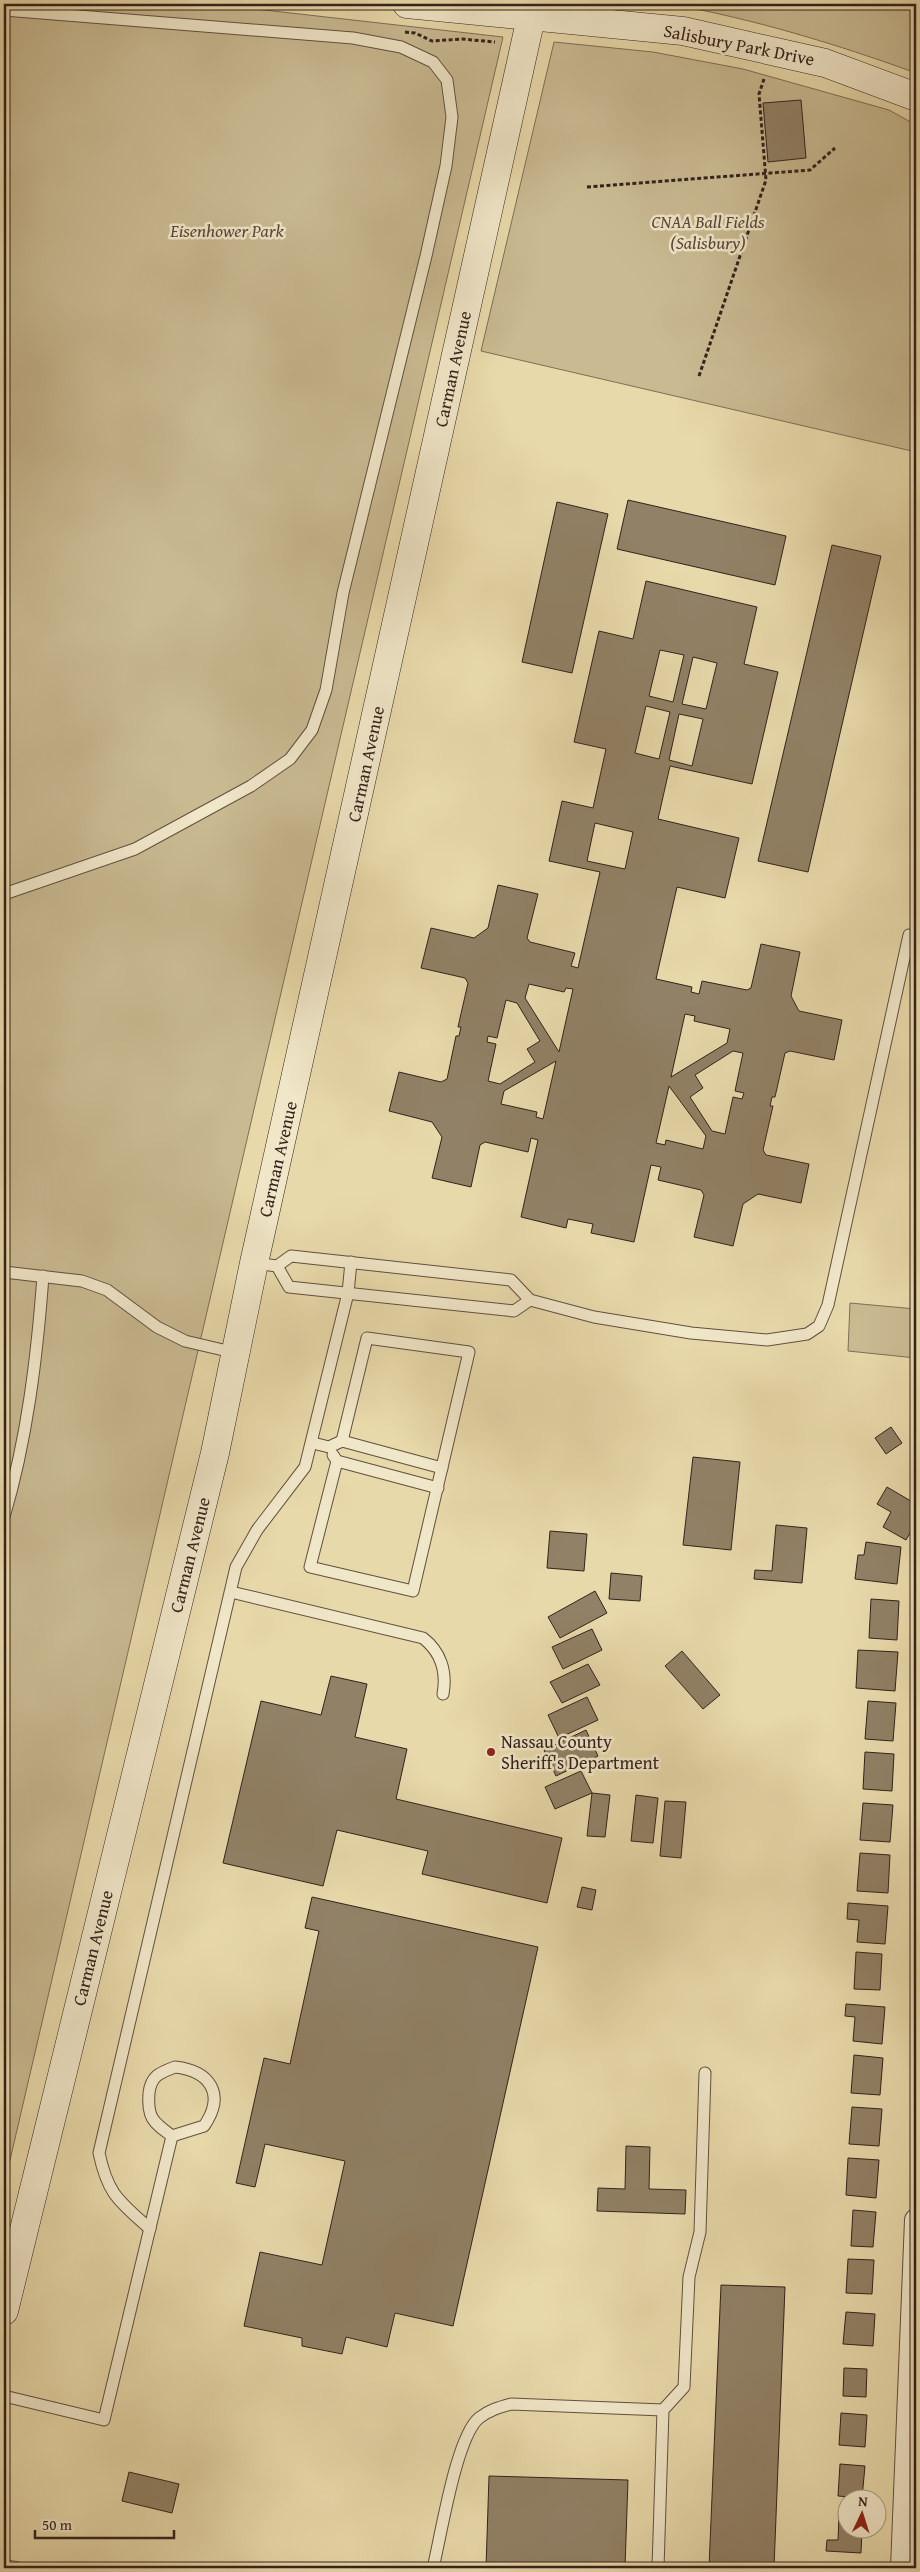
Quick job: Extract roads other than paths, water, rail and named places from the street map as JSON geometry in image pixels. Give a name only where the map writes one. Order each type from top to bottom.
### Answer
[{"type":"main road","name":"Salisbury Park Drive","points":[[407,4],[533,10],[683,31],[825,63],[916,97]]},
{"type":"main road","name":"Carman Avenue","points":[[4,2311],[215,1453],[236,1353],[265,1265],[533,10]]},
{"type":"street","points":[[902,2568],[914,2311],[916,2220]]},
{"type":"lane","points":[[4,10],[353,38],[401,47],[433,62],[448,80],[452,117],[446,166],[426,256],[343,593],[326,690],[312,730],[290,759],[251,786],[135,849],[4,894]]},
{"type":"lane","points":[[530,1300],[514,1311],[289,1286],[265,1265],[291,1256],[511,1280],[530,1300],[594,1317],[691,1333],[767,1340],[807,1334],[819,1326],[828,1305],[909,935]]},
{"type":"lane","points":[[150,2229],[114,2196],[103,2172],[99,2153],[236,1567],[257,1530],[305,1467],[313,1443],[348,1293],[351,1262]]},
{"type":"lane","points":[[4,1272],[82,1281],[107,1290],[157,1327],[185,1341],[236,1353]]},
{"type":"lane","points":[[4,1517],[14,1484],[38,1342],[43,1276]]},
{"type":"lane","points":[[329,1447],[337,1461],[310,1567],[413,1591],[469,1352],[367,1338],[342,1441]]},
{"type":"lane","points":[[313,1443],[329,1447],[342,1441],[442,1468]]},
{"type":"lane","points":[[337,1461],[438,1488]]},
{"type":"lane","points":[[231,1592],[423,1638],[432,1645],[440,1658],[446,1680],[443,1694]]},
{"type":"lane","points":[[175,2067],[191,2069],[206,2079],[214,2093],[216,2103],[204,2126],[172,2136],[157,2125],[148,2110],[151,2082],[158,2073],[175,2067]]},
{"type":"lane","points":[[658,2568],[663,2410],[684,2387],[689,2277],[700,2232],[705,2073]]},
{"type":"lane","points":[[4,2396],[104,2420],[172,2136]]},
{"type":"lane","points":[[433,2568],[464,2440],[478,2419],[496,2408],[511,2404],[663,2410]]},
{"type":"lane","points":[[4,2565],[17,2568]]},
{"type":"place","name":"Nassau County Sheriff's Department","points":[[491,1752]]},
{"type":"park label","name":"Eisenhower Park","points":[[227,231]]},
{"type":"park label","name":"CNAA Ball Fields (Salisbury)","points":[[708,232]]}]
